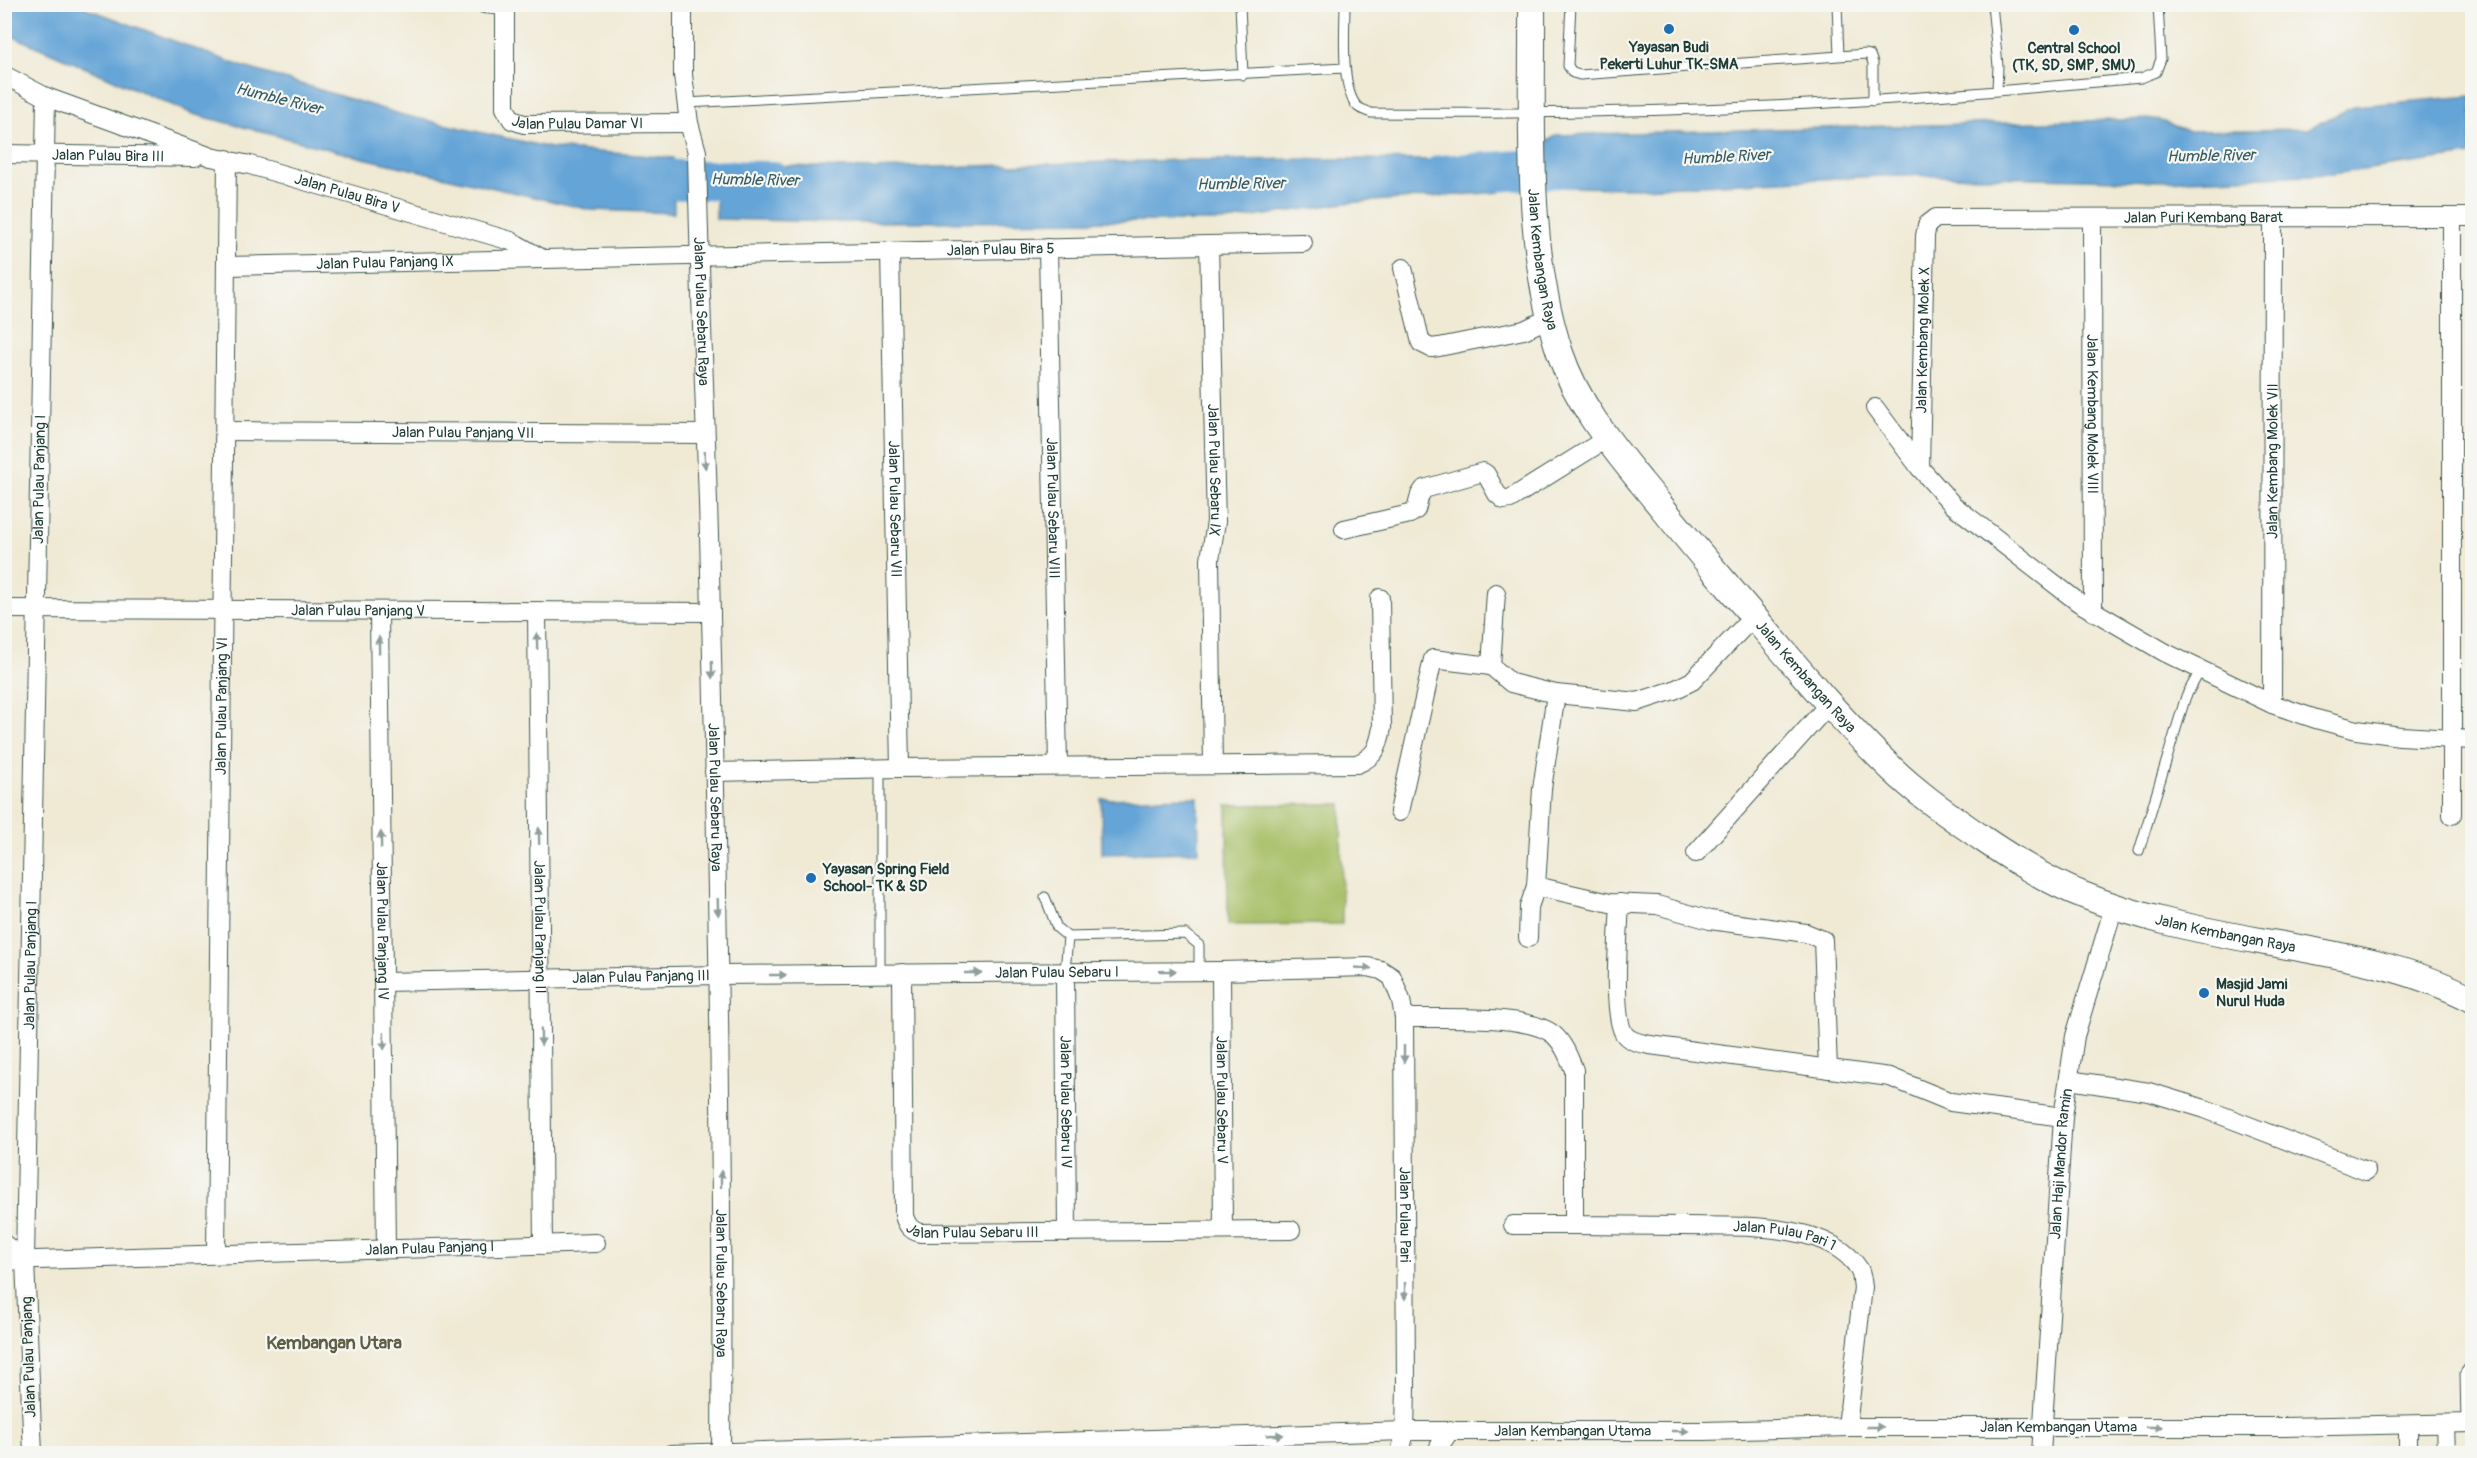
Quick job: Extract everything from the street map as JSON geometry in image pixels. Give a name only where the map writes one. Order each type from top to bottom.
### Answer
[{"type":"street","points":[[484,4],[505,5]]},
{"type":"street","name":"Jalan Pulau Sebaru Raya","points":[[683,4],[683,75],[689,123],[697,148],[711,612],[720,975],[722,1451]]},
{"type":"street","name":"Jalan Kembangan Raya","points":[[1532,4],[1534,200],[1541,272],[1549,318],[1561,357],[1580,401],[1606,439],[1690,542],[1830,704],[1893,770],[1935,805],[2009,856],[2079,894],[2164,921],[2386,966],[2447,986],[2472,999]]},
{"type":"street","name":"Jalan Pulau Damar VI","points":[[505,5],[506,108],[512,120],[524,124],[689,123]]},
{"type":"street","name":"Jalan Pulau Bira V","points":[[4,75],[46,97],[219,158],[511,242],[543,259],[699,246]]},
{"type":"street","name":"Jalan Pulau Panjang I","points":[[46,97],[26,1261],[596,1243]]},
{"type":"street","name":"Jalan Pulau Bira III","points":[[4,153],[219,158]]},
{"type":"street","name":"Jalan Pulau Panjang VI","points":[[216,1254],[226,266],[219,158]]},
{"type":"street","name":"Jalan Puri Kembang Barat","points":[[1936,218],[2472,218]]},
{"type":"street","name":"Jalan Kembang Molek X","points":[[1920,468],[1925,236],[1927,225],[1936,218]]},
{"type":"street","name":"Jalan Kembang Molek VIII","points":[[2092,218],[2093,612]]},
{"type":"street","name":"Jalan Kembang Molek VII","points":[[2272,704],[2273,218]]},
{"type":"street","points":[[2452,218],[2452,815]]},
{"type":"street","name":"Jalan Pulau Bira 5","points":[[699,246],[890,251],[1303,243]]},
{"type":"street","name":"Jalan Pulau Sebaru IX","points":[[1209,245],[1216,522],[1210,559],[1213,765]]},
{"type":"street","name":"Jalan Pulau Sebaru VIII","points":[[1048,248],[1058,766]]},
{"type":"street","name":"Jalan Pulau Sebaru VII","points":[[890,251],[900,768]]},
{"type":"street","name":"Jalan Pulau Panjang IX","points":[[226,266],[543,259]]},
{"type":"street","points":[[1403,268],[1420,343],[1425,347],[1439,347],[1524,330],[1549,318]]},
{"type":"street","points":[[1875,408],[1920,468],[1953,505],[2093,612],[2200,672],[2272,704],[2357,730],[2472,740]]},
{"type":"street","name":"Jalan Pulau Panjang VII","points":[[225,431],[704,434]]},
{"type":"street","points":[[1344,529],[1410,514],[1416,510],[1424,489],[1476,474],[1486,474],[1497,494],[1504,500],[1510,499],[1606,439]]},
{"type":"street","points":[[1496,592],[1491,666],[1494,671],[1510,682],[1556,694],[1637,702],[1674,690],[1692,681],[1754,616]]},
{"type":"street","points":[[714,772],[880,768],[1357,764],[1370,758],[1378,746],[1382,728],[1380,598]]},
{"type":"street","name":"Jalan Pulau Panjang V","points":[[4,609],[711,612]]},
{"type":"street","name":"Jalan Pulau Panjang IV","points":[[379,610],[386,1249]]},
{"type":"street","name":"Jalan Pulau Panjang II","points":[[537,611],[543,1245]]},
{"type":"street","points":[[1399,812],[1433,659],[1491,666]]},
{"type":"street","points":[[1528,938],[1529,907],[1536,886],[1542,789],[1556,694]]},
{"type":"street","points":[[1696,853],[1830,704]]},
{"type":"street","points":[[1536,886],[1620,903],[1657,905],[1710,920],[1806,933],[1822,939],[1828,1069]]},
{"type":"street","points":[[1620,903],[1617,996],[1620,1027],[1630,1040],[1650,1045],[1890,1077],[1951,1102],[2063,1117]]},
{"type":"street","name":"Jalan Haji Mandor Ramin","points":[[2041,1454],[2063,1117],[2075,1036],[2114,907]]},
{"type":"street","name":"Jalan Pulau Sebaru I","points":[[720,975],[1221,971],[1368,967],[1392,976]]},
{"type":"street","name":"Jalan Pulau Sebaru V","points":[[1221,971],[1223,1230]]},
{"type":"street","name":"Jalan Pulau Sebaru IV","points":[[1065,972],[1067,1232]]},
{"type":"street","name":"Jalan Pulau Sebaru III","points":[[902,973],[904,1216],[908,1227],[920,1233],[1291,1230]]},
{"type":"street","name":"Jalan Pulau Panjang III","points":[[383,982],[720,975]]},
{"type":"street","name":"Jalan Pulau Pari","points":[[1392,976],[1410,1018],[1405,1431],[1400,1454]]},
{"type":"street","points":[[1410,1018],[1499,1019],[1528,1024],[1553,1034],[1565,1049],[1574,1071],[1574,1225]]},
{"type":"street","points":[[2069,1080],[2149,1092],[2205,1110],[2366,1171]]},
{"type":"street","name":"Jalan Pulau Pari 1","points":[[1514,1225],[1744,1227],[1795,1232],[1827,1243],[1845,1254],[1860,1271],[1863,1287],[1847,1427]]},
{"type":"street","points":[[4,1244],[26,1261]]},
{"type":"street","points":[[4,1261],[26,1261]]},
{"type":"street","name":"Jalan Pulau Panjang","points":[[26,1261],[33,1454]]},
{"type":"street","name":"Jalan Kembangan Utama","points":[[671,1454],[1450,1430],[1704,1431],[1847,1427],[2284,1427],[2469,1423]]},
{"type":"street","points":[[2445,1424],[2446,1454]]},
{"type":"street","points":[[2408,1425],[2408,1454]]},
{"type":"street","points":[[1437,1454],[1450,1430]]},
{"type":"lane","points":[[1240,4],[1243,75]]},
{"type":"lane","points":[[1344,4],[1345,68],[1353,99],[1359,108],[1371,113],[1533,118],[1873,101],[2141,78],[2156,72],[2161,59],[2158,4]]},
{"type":"lane","points":[[1571,4],[1568,66],[1573,73],[1580,75],[1870,55],[1874,63],[1873,101]]},
{"type":"lane","points":[[1837,4],[1839,56]]},
{"type":"lane","points":[[1992,4],[1998,66],[1997,91]]},
{"type":"lane","points":[[686,103],[1345,68]]},
{"type":"lane","points":[[2139,851],[2186,696],[2200,672]]},
{"type":"lane","points":[[880,768],[880,974]]},
{"type":"lane","points":[[1045,897],[1057,928],[1068,937],[1185,934],[1199,945],[1200,971]]},
{"type":"lane","points":[[1065,972],[1068,937]]},
{"type":"lane","points":[[2469,1423],[2465,1373],[2472,1364]]},
{"type":"green space","points":[[1341,804],[1342,924],[1228,925],[1227,805]]},
{"type":"water","points":[[5,4],[78,5],[241,66],[403,115],[551,148],[673,158],[674,213],[591,210],[363,158],[193,114],[5,33]]},
{"type":"water","points":[[2472,96],[2470,155],[2333,174],[2162,181],[1901,175],[1641,188],[1556,187],[1545,181],[1543,144],[1557,135],[2155,119],[2189,131],[2307,129],[2355,106]]},
{"type":"water","points":[[1185,160],[1497,161],[1500,192],[1344,203],[1227,221],[838,222],[716,219],[716,163],[868,169]]},
{"type":"water","points":[[1198,797],[1199,852],[1102,854],[1101,799]]},
{"type":"waterway","name":"Humble River","points":[[1441,175],[1575,167]]},
{"type":"waterway","name":"Humble River","points":[[620,179],[772,181]]},
{"type":"place","name":"Yayasan Budi Pekerti Luhur TK-SMA","points":[[1669,29]]},
{"type":"place","name":"Central School (TK, SD, SMP, SMU)","points":[[2074,30]]},
{"type":"place","name":"Yayasan Spring Field School- TK & SD","points":[[811,878]]},
{"type":"place","name":"Masjid Jami Nurul Huda","points":[[2204,993]]},
{"type":"district","name":"Kembangan Utara","points":[[334,1343]]}]
